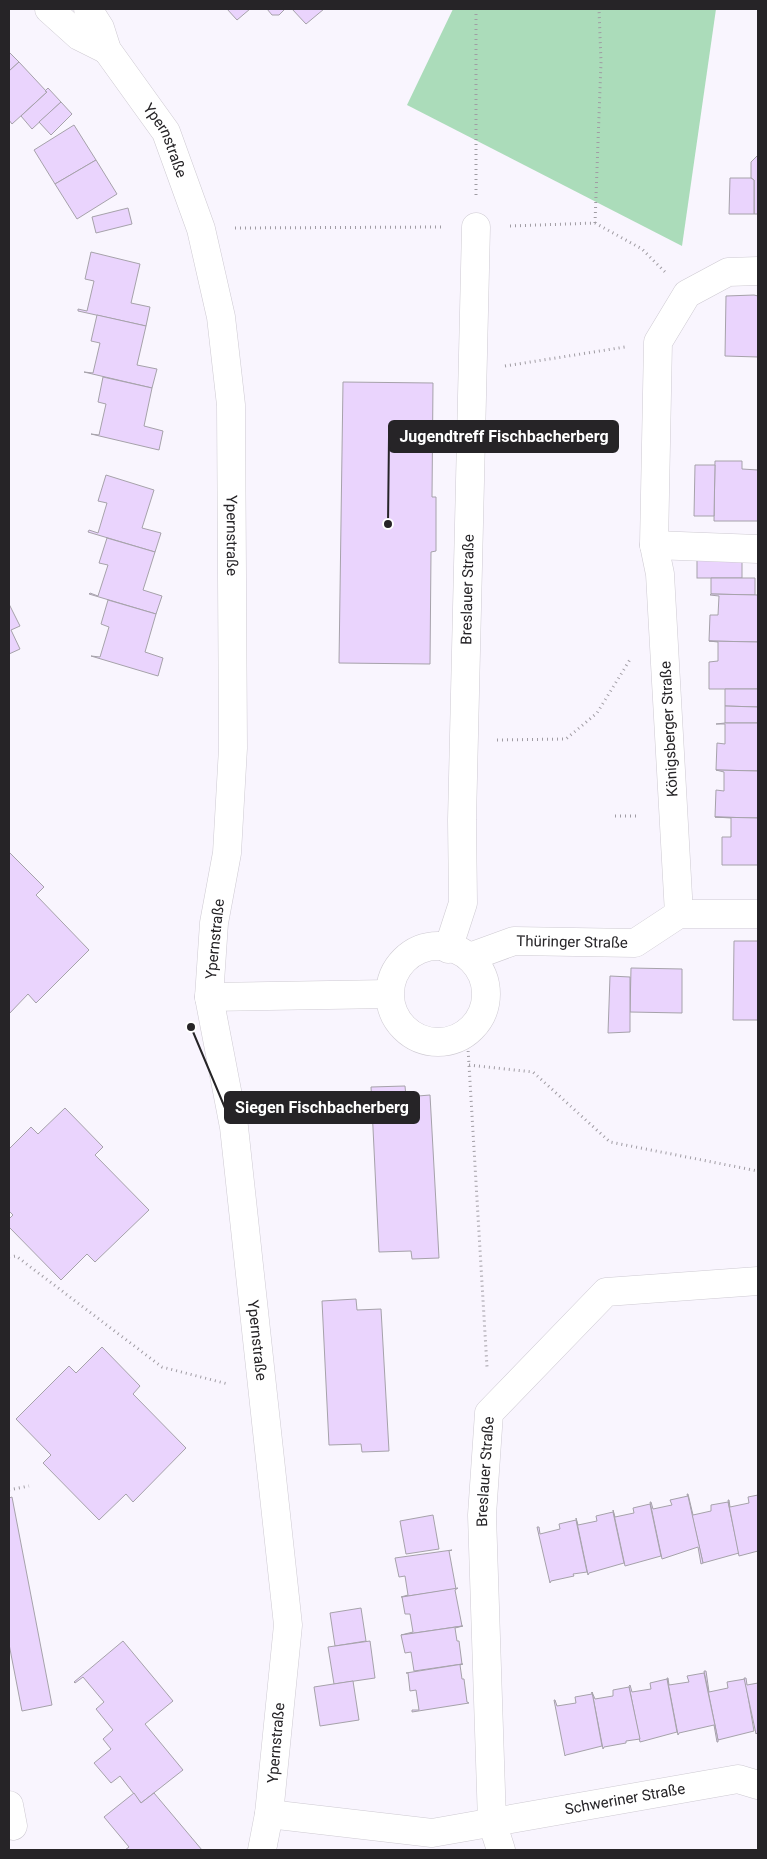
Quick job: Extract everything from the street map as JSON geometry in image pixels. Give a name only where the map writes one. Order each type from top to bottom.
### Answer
[{"type":"street","name":"Ypernstraße","points":[[49,9],[79,36],[107,50]]},
{"type":"street","name":"Ypernstraße","points":[[88,9],[100,28],[107,50],[166,132],[202,229],[221,317],[231,405],[233,748],[226,853],[214,923],[210,997],[234,1127],[288,1625],[269,1814],[262,1850]]},
{"type":"street","name":"Breslauer Straße","points":[[459,953],[463,903],[462,820],[476,227]]},
{"type":"street","points":[[658,342],[687,294],[728,272],[758,272]]},
{"type":"street","name":"Königsberger Straße","points":[[658,342],[654,545],[660,574],[679,914]]},
{"type":"street","points":[[654,545],[758,549]]},
{"type":"street","points":[[679,914],[758,914]]},
{"type":"street","name":"Thüringer Straße","points":[[388,994],[399,964],[424,947],[459,953],[514,940],[635,943],[679,914]]},
{"type":"street","points":[[210,997],[388,994],[394,1018],[411,1036],[447,1043],[475,1026],[487,994],[482,974],[459,953]]},
{"type":"street","name":"Breslauer Straße","points":[[492,1822],[482,1515],[489,1413],[606,1292],[758,1281]]},
{"type":"street","name":"Schweriner Straße","points":[[269,1814],[432,1833],[738,1779],[758,1785]]},
{"type":"street","points":[[492,1822],[501,1850]]},
{"type":"path","points":[[476,9],[476,227]]},
{"type":"path","points":[[596,223],[601,62],[599,9]]},
{"type":"path","points":[[473,372],[658,342]]},
{"type":"path","points":[[464,740],[566,739],[596,713],[633,654]]},
{"type":"path","points":[[468,1030],[489,1413]]},
{"type":"path","points":[[469,1065],[533,1072],[610,1142],[758,1171]]},
{"type":"path","points":[[9,1257],[16,1256],[162,1367],[263,1392]]},
{"type":"path","points":[[9,1490],[29,1486]]},
{"type":"green space","points":[[453,9],[716,9],[682,246],[407,105]]},
{"type":"building","points":[[227,9],[250,9],[237,20]]},
{"type":"building","points":[[267,9],[285,9],[279,15],[272,15]]},
{"type":"building","points":[[292,9],[324,9],[306,24]]},
{"type":"building","points":[[9,52],[19,62],[9,71]]},
{"type":"building","points":[[19,62],[47,92],[12,124],[9,120],[9,71]]},
{"type":"building","points":[[48,88],[61,102],[32,129],[21,116],[47,92],[45,91]]},
{"type":"building","points":[[61,102],[72,114],[51,135],[39,122]]},
{"type":"building","points":[[74,125],[96,160],[55,184],[34,150]]},
{"type":"building","points":[[758,155],[758,214],[754,214],[754,180],[751,178],[751,162]]},
{"type":"building","points":[[96,160],[117,194],[77,219],[55,184]]},
{"type":"building","points":[[730,178],[751,178],[754,180],[754,214],[729,214]]},
{"type":"building","points":[[128,208],[132,224],[96,233],[92,217]]},
{"type":"building","points":[[91,252],[140,264],[131,303],[150,307],[146,326],[78,311],[78,309],[87,311],[94,281],[85,279]]},
{"type":"building","points":[[726,296],[758,296],[758,357],[725,356]]},
{"type":"building","points":[[97,315],[146,326],[137,365],[157,369],[152,388],[84,372],[93,373],[100,343],[91,341]]},
{"type":"building","points":[[103,377],[152,388],[144,426],[163,431],[159,450],[91,434],[99,435],[106,404],[98,402]]},
{"type":"building","points":[[343,382],[433,383],[432,497],[436,497],[436,551],[431,552],[430,664],[339,663]]},
{"type":"building","points":[[715,461],[742,461],[742,469],[758,470],[758,521],[714,521]]},
{"type":"building","points":[[695,465],[715,465],[714,516],[694,516]]},
{"type":"building","points":[[106,475],[154,490],[142,528],[161,533],[155,552],[88,532],[89,530],[98,533],[107,503],[98,501]]},
{"type":"building","points":[[107,538],[155,552],[143,590],[162,596],[156,614],[89,594],[98,596],[108,565],[99,563]]},
{"type":"building","points":[[697,555],[742,555],[742,578],[697,578]]},
{"type":"building","points":[[711,578],[755,578],[755,595],[711,594]]},
{"type":"building","points":[[711,594],[758,595],[758,642],[709,641],[710,615],[718,615],[719,596]]},
{"type":"building","points":[[108,600],[156,614],[145,652],[163,658],[158,676],[91,656],[100,657],[109,627],[101,624]]},
{"type":"building","points":[[9,604],[20,626],[11,630],[20,649],[9,654]]},
{"type":"building","points":[[709,641],[758,642],[758,689],[709,689],[709,662],[718,661],[718,642]]},
{"type":"building","points":[[725,689],[758,689],[758,707],[725,706]]},
{"type":"building","points":[[725,706],[758,707],[758,723],[725,723]]},
{"type":"building","points":[[758,723],[758,771],[716,770],[717,743],[725,744],[725,724],[716,724]]},
{"type":"building","points":[[716,770],[758,771],[758,818],[715,817],[716,790],[724,791],[724,772]]},
{"type":"building","points":[[715,817],[758,818],[758,865],[722,865],[722,837],[731,837],[731,818]]},
{"type":"building","points":[[9,852],[44,887],[36,895],[89,950],[36,1003],[28,994],[9,1014]]},
{"type":"building","points":[[734,941],[758,941],[758,1020],[733,1020]]},
{"type":"building","points":[[631,968],[682,969],[682,1013],[630,1012]]},
{"type":"building","points":[[610,976],[630,977],[630,1032],[608,1033]]},
{"type":"building","points":[[405,1086],[406,1097],[430,1095],[439,1258],[412,1259],[411,1251],[379,1252],[371,1087]]},
{"type":"building","points":[[65,1108],[103,1147],[95,1155],[149,1210],[95,1262],[87,1254],[61,1280],[9,1227],[9,1219],[13,1215],[9,1211],[9,1149],[31,1127],[38,1134]]},
{"type":"building","points":[[356,1299],[357,1310],[381,1309],[389,1451],[362,1452],[361,1444],[329,1445],[322,1301]]},
{"type":"building","points":[[102,1347],[140,1386],[133,1394],[186,1448],[133,1502],[126,1494],[99,1520],[43,1463],[51,1455],[16,1419],[69,1366],[76,1373]]},
{"type":"building","points":[[687,1494],[693,1515],[711,1511],[711,1505],[728,1502],[739,1553],[703,1563]]},
{"type":"building","points":[[758,1495],[758,1551],[739,1556],[728,1500],[730,1507],[749,1503],[748,1497]]},
{"type":"building","points":[[688,1496],[703,1563],[701,1564],[698,1547],[662,1559],[650,1502],[653,1509],[672,1505],[670,1500]]},
{"type":"building","points":[[12,1497],[52,1705],[22,1711],[9,1644],[9,1498]]},
{"type":"building","points":[[650,1504],[661,1556],[625,1566],[613,1510],[615,1517],[634,1513],[633,1508]]},
{"type":"building","points":[[613,1512],[624,1563],[589,1573],[588,1575],[576,1518],[578,1525],[597,1521],[596,1516]]},
{"type":"building","points":[[433,1515],[439,1549],[406,1554],[400,1521]]},
{"type":"building","points":[[576,1520],[587,1572],[573,1574],[574,1576],[551,1581],[550,1583],[537,1527],[539,1527],[540,1534],[560,1529],[559,1524]]},
{"type":"building","points":[[452,1550],[449,1551],[456,1589],[401,1597],[408,1595],[405,1576],[399,1577],[395,1558]]},
{"type":"building","points":[[458,1588],[455,1590],[462,1626],[401,1635],[413,1632],[410,1614],[405,1614],[402,1597]]},
{"type":"building","points":[[361,1608],[366,1641],[335,1646],[330,1613]]},
{"type":"building","points":[[463,1626],[455,1628],[462,1664],[414,1671],[411,1652],[405,1653],[401,1635]]},
{"type":"building","points":[[123,1641],[173,1701],[145,1724],[183,1770],[141,1803],[120,1776],[111,1783],[94,1763],[111,1749],[103,1739],[113,1730],[96,1709],[104,1702],[83,1677],[74,1682]]},
{"type":"building","points":[[370,1641],[375,1678],[334,1684],[328,1647]]},
{"type":"building","points":[[463,1664],[460,1665],[462,1679],[464,1679],[467,1702],[469,1703],[412,1712],[412,1710],[419,1710],[416,1690],[410,1691],[408,1673],[406,1673]]},
{"type":"building","points":[[704,1671],[706,1671],[709,1692],[728,1688],[727,1682],[745,1679],[754,1731],[718,1740]]},
{"type":"building","points":[[704,1673],[718,1742],[714,1725],[679,1733],[678,1735],[667,1678],[669,1685],[689,1682],[687,1676]]},
{"type":"building","points":[[744,1678],[746,1678],[747,1685],[758,1683],[758,1732],[756,1734]]},
{"type":"building","points":[[667,1679],[677,1732],[640,1742],[629,1686],[632,1692],[651,1689],[650,1683]]},
{"type":"building","points":[[353,1681],[359,1720],[320,1726],[314,1687]]},
{"type":"building","points":[[629,1687],[640,1739],[626,1741],[626,1743],[604,1747],[603,1749],[592,1692],[595,1699],[613,1696],[613,1690]]},
{"type":"building","points":[[592,1692],[602,1746],[565,1756],[554,1700],[557,1706],[576,1703],[575,1697],[592,1694]]},
{"type":"building","points":[[134,1793],[141,1803],[154,1793],[202,1850],[125,1850],[129,1847],[104,1817]]},
{"type":"place","name":"Jugendtreff Fischbacherberg","points":[[388,524]]},
{"type":"place","name":"Siegen Fischbacherberg","points":[[191,1027]]}]
